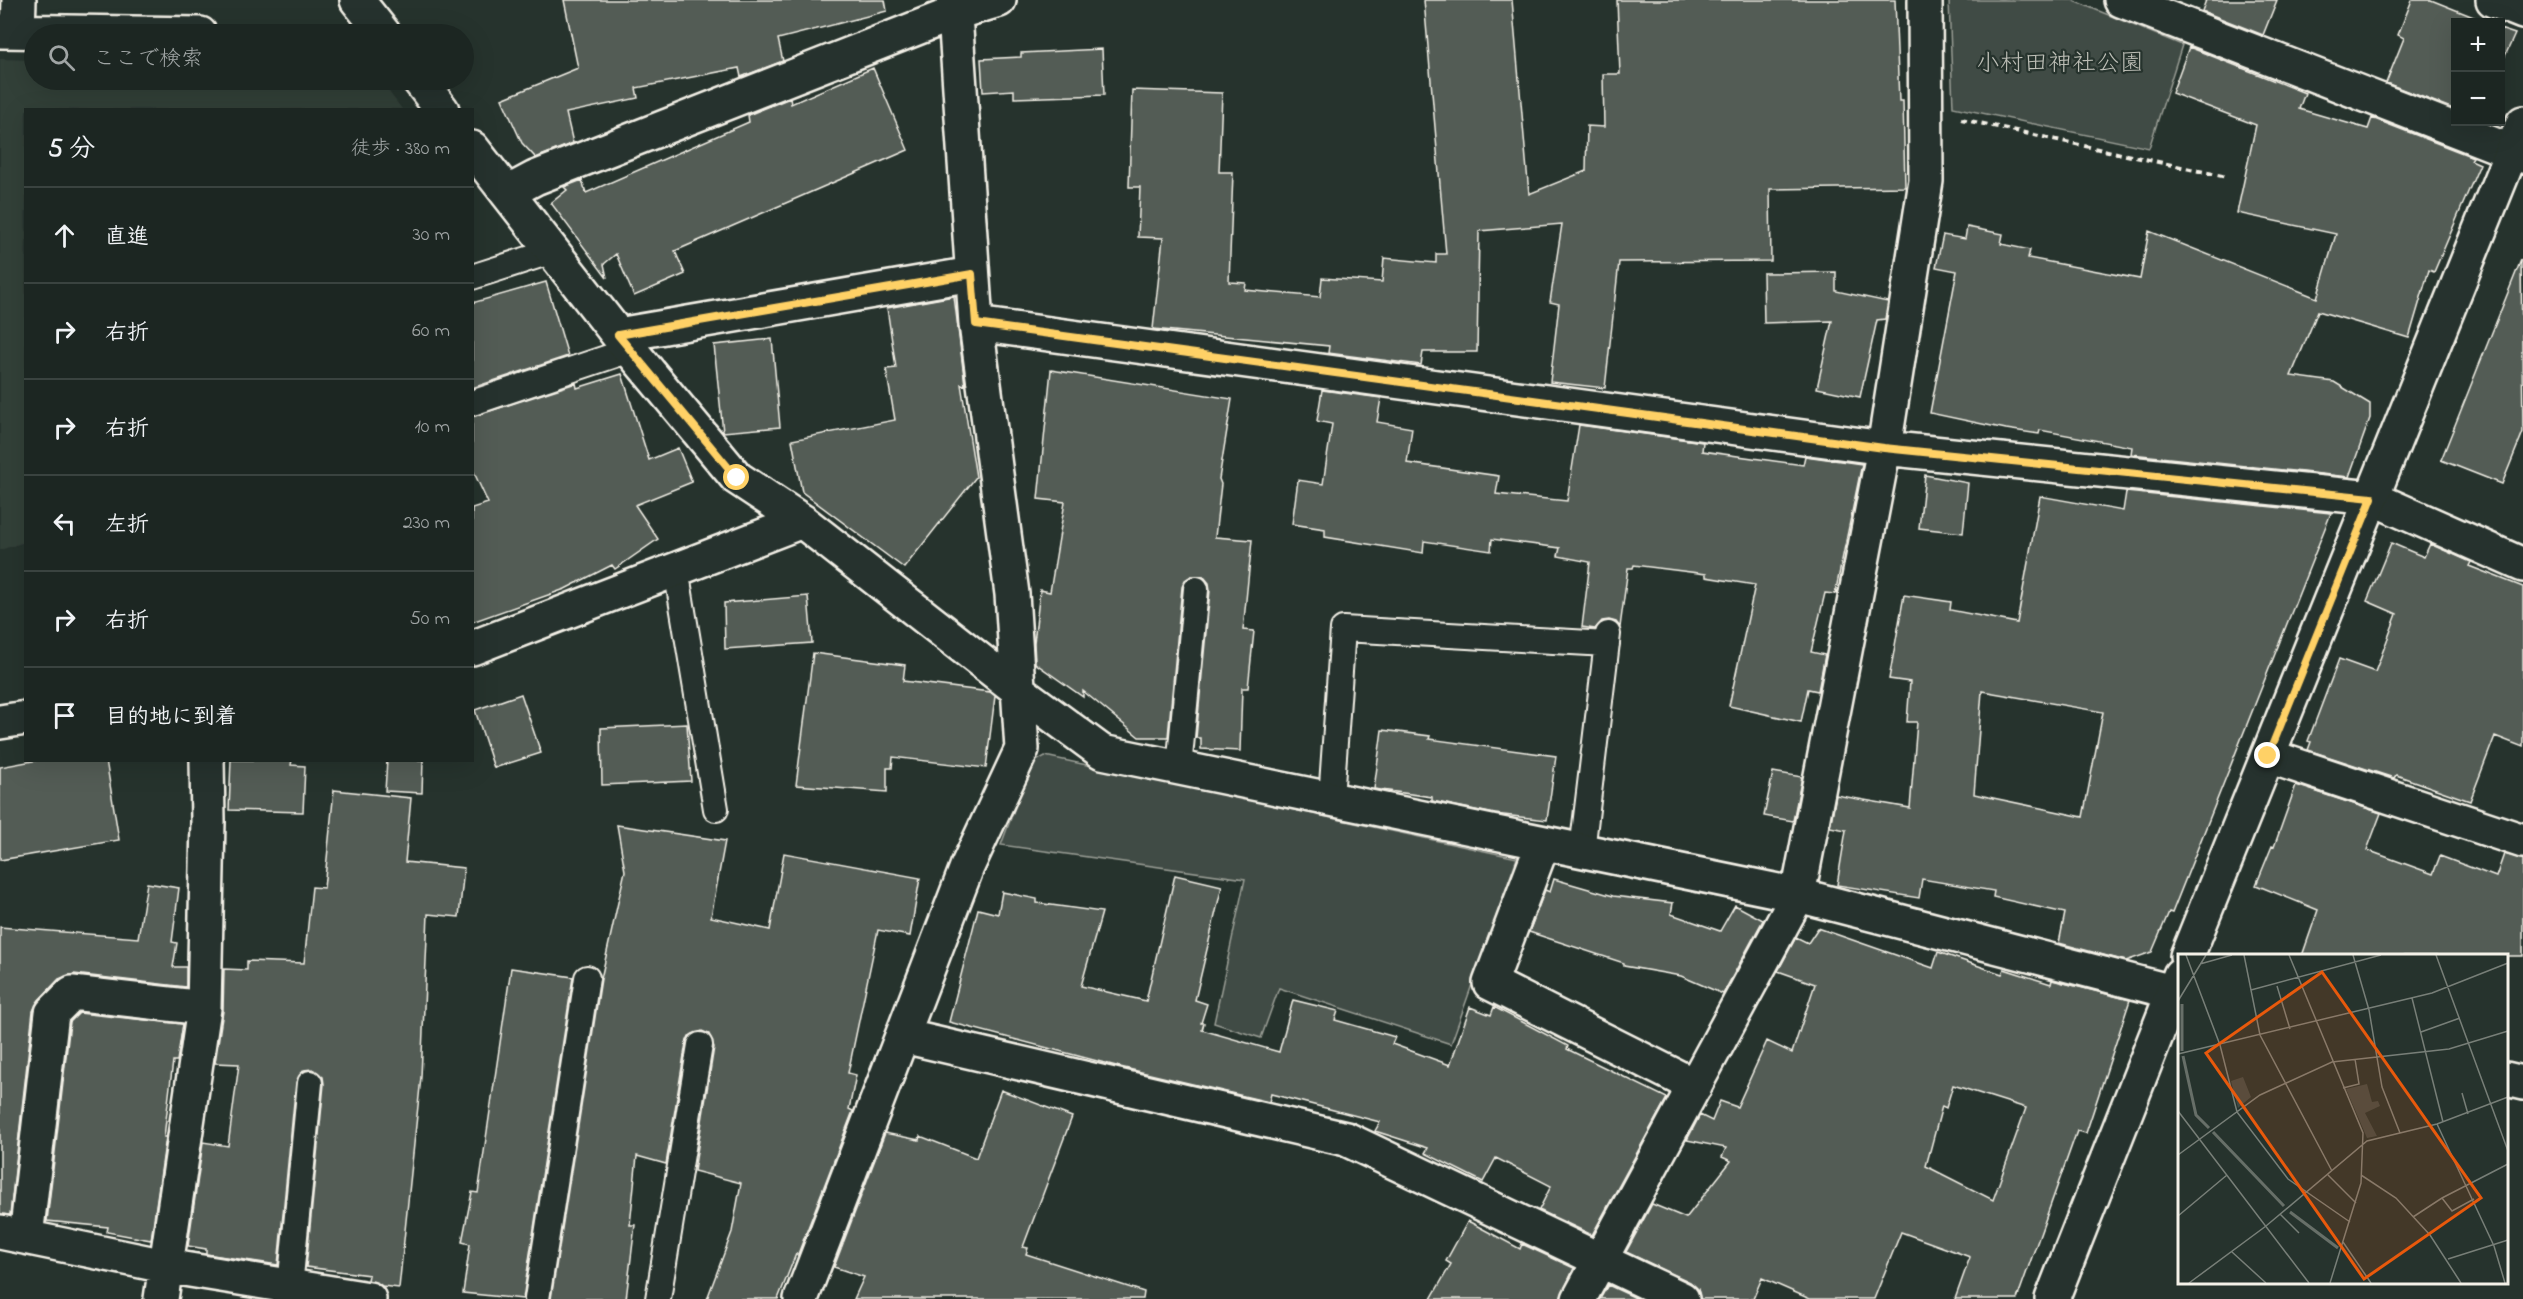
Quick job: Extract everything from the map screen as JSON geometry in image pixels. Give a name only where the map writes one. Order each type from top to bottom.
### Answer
[{"type":"street","points":[[357,0],[376,24]]},
{"type":"street","points":[[507,193],[535,178],[954,7],[999,0]]},
{"type":"street","points":[[1579,1299],[1798,895],[1884,448],[1926,181],[1924,0]]},
{"type":"street","points":[[2121,0],[2517,154]]},
{"type":"street","points":[[2493,0],[2523,12]]},
{"type":"street","points":[[801,1299],[967,867],[1022,749],[1012,594],[976,324],[954,7]]},
{"type":"street","points":[[12,21],[55,24]]},
{"type":"street","points":[[427,90],[440,108]]},
{"type":"street","points":[[2188,954],[2372,498],[2517,154],[2523,123]]},
{"type":"street","points":[[474,151],[624,343],[737,478],[802,521],[1018,690],[1102,752],[1798,895],[2177,987],[2052,1299]]},
{"type":"street","points":[[624,343],[972,274]]},
{"type":"street","points":[[976,324],[1884,448],[2372,498],[2523,565]]},
{"type":"street","points":[[474,647],[802,521]]},
{"type":"street","points":[[0,722],[24,718]]},
{"type":"street","points":[[2268,756],[2523,841]]},
{"type":"street","points":[[161,1299],[204,1008],[207,762]]},
{"type":"street","points":[[1543,843],[1490,983],[1695,1086]]},
{"type":"street","points":[[204,1008],[72,993],[52,1013],[13,1235],[165,1266],[369,1299]]},
{"type":"street","points":[[903,1036],[1346,1139],[1682,1299]]},
{"type":"street","points":[[2508,1079],[2523,1083]]},
{"type":"lane","points":[[474,276],[553,251]]},
{"type":"lane","points":[[474,402],[624,343]]},
{"type":"lane","points":[[675,569],[716,809]]},
{"type":"lane","points":[[1179,768],[1196,589]]},
{"type":"lane","points":[[1331,800],[1343,629],[1608,639],[1582,851]]},
{"type":"lane","points":[[537,1299],[587,978]]},
{"type":"lane","points":[[658,1299],[700,1045]]},
{"type":"lane","points":[[290,1287],[310,1083]]},
{"type":"path","points":[[1925,111],[2227,177]]},
{"type":"shaded area","points":[[0,59],[24,60],[24,90],[388,90],[401,108],[24,108],[24,542],[0,550]]},
{"type":"green space","name":"小村田神社公園","points":[[1949,0],[2072,0],[2182,45],[2149,148],[1953,107]]},
{"type":"green space","points":[[1045,756],[1517,858],[1451,1044],[1279,988],[1261,1038],[1214,1023],[1245,879],[1001,845],[1031,764]]},
{"type":"building","points":[[564,0],[885,0],[887,11],[778,39],[783,61],[741,77],[739,68],[636,88],[638,98],[566,113],[573,143],[536,158],[522,143],[502,99],[578,68]]},
{"type":"building","points":[[1424,0],[1512,0],[1529,194],[1586,171],[1587,126],[1604,127],[1603,74],[1620,74],[1617,0],[1895,0],[1899,101],[1903,101],[1905,187],[1770,189],[1771,261],[1619,262],[1605,388],[1550,382],[1559,304],[1550,302],[1562,224],[1479,231],[1477,352],[1423,352],[1421,365],[1328,353],[1329,346],[1153,329],[1163,238],[1138,237],[1140,187],[1129,187],[1132,90],[1222,93],[1219,172],[1233,172],[1229,282],[1246,283],[1245,290],[1320,297],[1322,278],[1382,282],[1384,258],[1436,263],[1436,254],[1446,254]]},
{"type":"building","points":[[2206,0],[2277,0],[2263,35],[2202,11]]},
{"type":"building","points":[[2412,0],[2431,0],[2476,18],[2451,18],[2451,108],[2386,83],[2404,38],[2398,35]]},
{"type":"building","points":[[2505,31],[2515,34],[2505,56]]},
{"type":"building","points":[[2189,47],[2305,93],[2299,109],[2368,129],[2372,118],[2473,157],[2471,160],[2480,164],[2434,272],[2429,270],[2409,338],[2318,311],[2291,376],[2334,382],[2370,404],[2370,418],[2349,477],[2131,454],[2132,447],[2040,430],[2039,434],[2006,429],[1930,413],[1957,271],[1936,267],[1943,235],[1965,239],[1967,227],[2003,234],[2001,244],[2030,250],[2028,258],[2140,279],[2149,231],[2317,298],[2336,234],[2237,213],[2256,125],[2172,93]]},
{"type":"building","points":[[1102,49],[1104,95],[1014,98],[1014,90],[983,92],[981,59],[1021,57],[1021,53]]},
{"type":"building","points":[[873,68],[908,150],[675,251],[685,274],[634,296],[616,254],[604,264],[607,278],[551,203],[567,190],[564,187],[582,180],[586,193],[749,122],[748,115],[790,98],[791,104]]},
{"type":"building","points":[[2521,260],[2523,432],[2502,484],[2441,460]]},
{"type":"building","points":[[1836,272],[1836,291],[1888,302],[1885,319],[1877,320],[1860,397],[1817,388],[1832,321],[1764,323],[1763,273]]},
{"type":"building","points":[[546,282],[568,356],[474,387],[474,302]]},
{"type":"building","points":[[954,296],[965,385],[961,384],[976,477],[904,568],[802,492],[792,440],[895,420],[886,369],[896,368],[887,308]]},
{"type":"building","points":[[772,339],[780,427],[723,432],[714,345]]},
{"type":"building","points":[[1051,370],[1232,399],[1219,479],[1221,484],[1215,537],[1252,540],[1243,630],[1254,631],[1248,688],[1242,688],[1240,751],[1201,749],[1201,738],[1196,738],[1210,590],[1209,583],[1204,577],[1191,576],[1185,580],[1182,587],[1168,737],[1139,737],[1083,691],[1083,697],[1035,663],[1034,643],[1040,590],[1050,592],[1065,502],[1038,499]]},
{"type":"building","points":[[622,374],[649,460],[678,448],[692,482],[635,505],[658,539],[615,569],[612,565],[565,589],[474,621],[474,507],[488,503],[474,472],[474,416],[576,383],[577,388]]},
{"type":"building","points":[[1322,390],[1381,398],[1377,422],[1412,428],[1407,463],[1499,476],[1496,494],[1567,501],[1579,425],[1703,442],[1702,451],[1803,465],[1805,456],[1862,464],[1835,594],[1825,593],[1811,652],[1825,655],[1818,691],[1808,689],[1801,722],[1729,706],[1755,585],[1706,577],[1706,574],[1634,565],[1633,568],[1628,568],[1620,627],[1616,622],[1609,620],[1602,621],[1595,629],[1582,627],[1590,562],[1558,556],[1560,548],[1492,539],[1491,551],[1424,541],[1423,553],[1325,537],[1325,529],[1292,524],[1298,480],[1323,484],[1332,424],[1317,421]]},
{"type":"building","points":[[1925,475],[1968,483],[1963,533],[1919,528]]},
{"type":"building","points":[[2126,492],[2331,513],[2172,913],[2169,912],[2152,952],[2126,961],[2059,943],[2065,913],[1993,897],[1994,891],[1922,879],[1919,898],[1837,885],[1846,830],[1830,827],[1836,795],[1910,808],[1917,722],[1907,722],[1910,682],[1889,679],[1904,595],[1951,602],[1950,610],[2017,623],[2040,496],[2123,511]],"holes":[[[1982,691],[2103,712],[2083,817],[1974,794]]]},
{"type":"building","points":[[2391,543],[2424,557],[2430,544],[2471,562],[2469,566],[2523,587],[2523,747],[2495,736],[2470,801],[2396,775],[2394,778],[2308,750],[2311,742],[2308,741],[2339,659],[2375,672],[2397,614],[2367,601]]},
{"type":"building","points":[[808,596],[812,643],[725,649],[724,603]]},
{"type":"building","points":[[813,653],[905,665],[903,681],[990,692],[995,696],[986,768],[893,757],[892,768],[887,768],[887,792],[796,785]]},
{"type":"building","points":[[521,694],[541,753],[494,768],[475,710]]},
{"type":"building","points":[[687,724],[691,781],[602,785],[601,728]]},
{"type":"building","points":[[1382,730],[1430,736],[1429,739],[1556,756],[1547,820],[1495,814],[1432,801],[1432,797],[1374,789]]},
{"type":"building","points":[[27,762],[106,762],[119,840],[0,860],[0,767]]},
{"type":"building","points":[[231,762],[292,762],[291,765],[305,766],[303,812],[229,810]]},
{"type":"building","points":[[387,762],[423,762],[422,793],[385,791]]},
{"type":"building","points":[[1773,772],[1802,777],[1793,821],[1764,816]]},
{"type":"building","points":[[2296,785],[2381,813],[2367,850],[2433,874],[2440,856],[2496,877],[2504,854],[2523,859],[2523,956],[2508,956],[2508,954],[2303,954],[2318,910],[2256,885],[2272,846],[2274,847]]},
{"type":"building","points":[[334,790],[411,798],[405,862],[464,868],[459,917],[428,914],[421,1077],[399,1288],[382,1286],[368,1280],[369,1275],[306,1267],[324,1084],[323,1077],[312,1069],[304,1070],[296,1082],[278,1265],[206,1254],[206,1249],[188,1246],[203,1142],[228,1146],[239,1064],[215,1063],[223,1011],[224,969],[247,970],[247,961],[304,963],[312,887],[324,888]]},
{"type":"building","points":[[617,825],[725,841],[711,917],[770,930],[784,853],[920,878],[910,936],[878,930],[848,1073],[856,1075],[849,1109],[853,1111],[798,1254],[796,1254],[778,1299],[707,1299],[732,1232],[741,1183],[694,1171],[714,1047],[709,1034],[702,1031],[689,1036],[686,1043],[666,1164],[637,1156],[630,1225],[635,1225],[626,1299],[551,1299],[601,979],[625,871]]},
{"type":"building","points":[[1175,875],[1222,886],[1195,1000],[1207,1004],[1201,1023],[1204,1023],[1202,1030],[1279,1052],[1293,1000],[1338,1011],[1335,1020],[1395,1037],[1392,1044],[1450,1065],[1470,1007],[1491,1015],[1494,1007],[1568,1046],[1567,1049],[1667,1098],[1592,1235],[1539,1210],[1551,1186],[1496,1158],[1483,1182],[1425,1153],[1428,1148],[1375,1131],[1380,1122],[1271,1094],[1269,1102],[1120,1067],[949,1022],[978,909],[998,914],[1002,892],[1037,899],[1037,903],[1102,912],[1081,986],[1146,1001]]},
{"type":"building","points":[[1554,879],[1613,896],[1673,903],[1671,914],[1720,931],[1735,905],[1763,920],[1723,994],[1681,976],[1624,966],[1624,963],[1529,932],[1545,890],[1550,892]]},
{"type":"building","points":[[147,883],[179,888],[172,942],[177,943],[173,967],[186,967],[186,987],[74,974],[59,979],[39,1000],[33,1011],[10,1215],[0,1214],[0,927],[138,938]]},
{"type":"building","points":[[1818,928],[1933,968],[1938,952],[2002,974],[2004,969],[2051,984],[2052,980],[2130,1000],[2086,1133],[2077,1131],[2017,1299],[1955,1299],[1970,1257],[1901,1232],[1874,1299],[1810,1299],[1762,1278],[1753,1299],[1700,1299],[1698,1289],[1690,1282],[1626,1252],[1652,1204],[1686,1218],[1731,1161],[1722,1157],[1726,1148],[1687,1140],[1700,1115],[1712,1121],[1720,1101],[1737,1107],[1767,1041],[1792,1053],[1815,984],[1778,971],[1796,937],[1808,943]],"holes":[[[1953,1085],[2026,1108],[1993,1200],[1926,1166],[1942,1106],[1946,1108]]]},
{"type":"building","points":[[511,968],[573,977],[523,1299],[463,1293],[470,1244],[462,1242],[472,1192],[478,1193]]},
{"type":"building","points":[[79,1013],[183,1024],[177,1061],[173,1061],[164,1137],[166,1137],[151,1240],[107,1232],[108,1227],[47,1221],[70,1022]]},
{"type":"building","points":[[1001,1090],[1072,1117],[1023,1247],[1028,1248],[1026,1254],[1144,1292],[1143,1299],[854,1299],[864,1277],[834,1267],[885,1133],[919,1140],[920,1136],[976,1158]]},
{"type":"building","points":[[1468,1221],[1520,1249],[1522,1244],[1574,1268],[1560,1299],[1431,1299],[1451,1264],[1446,1261]]},
{"type":"building","points":[[1608,1285],[1638,1299],[1600,1299]]},
{"type":"route","points":[[737,478],[618,335],[972,274],[976,324],[1884,448],[2372,498],[2268,756]]}]
